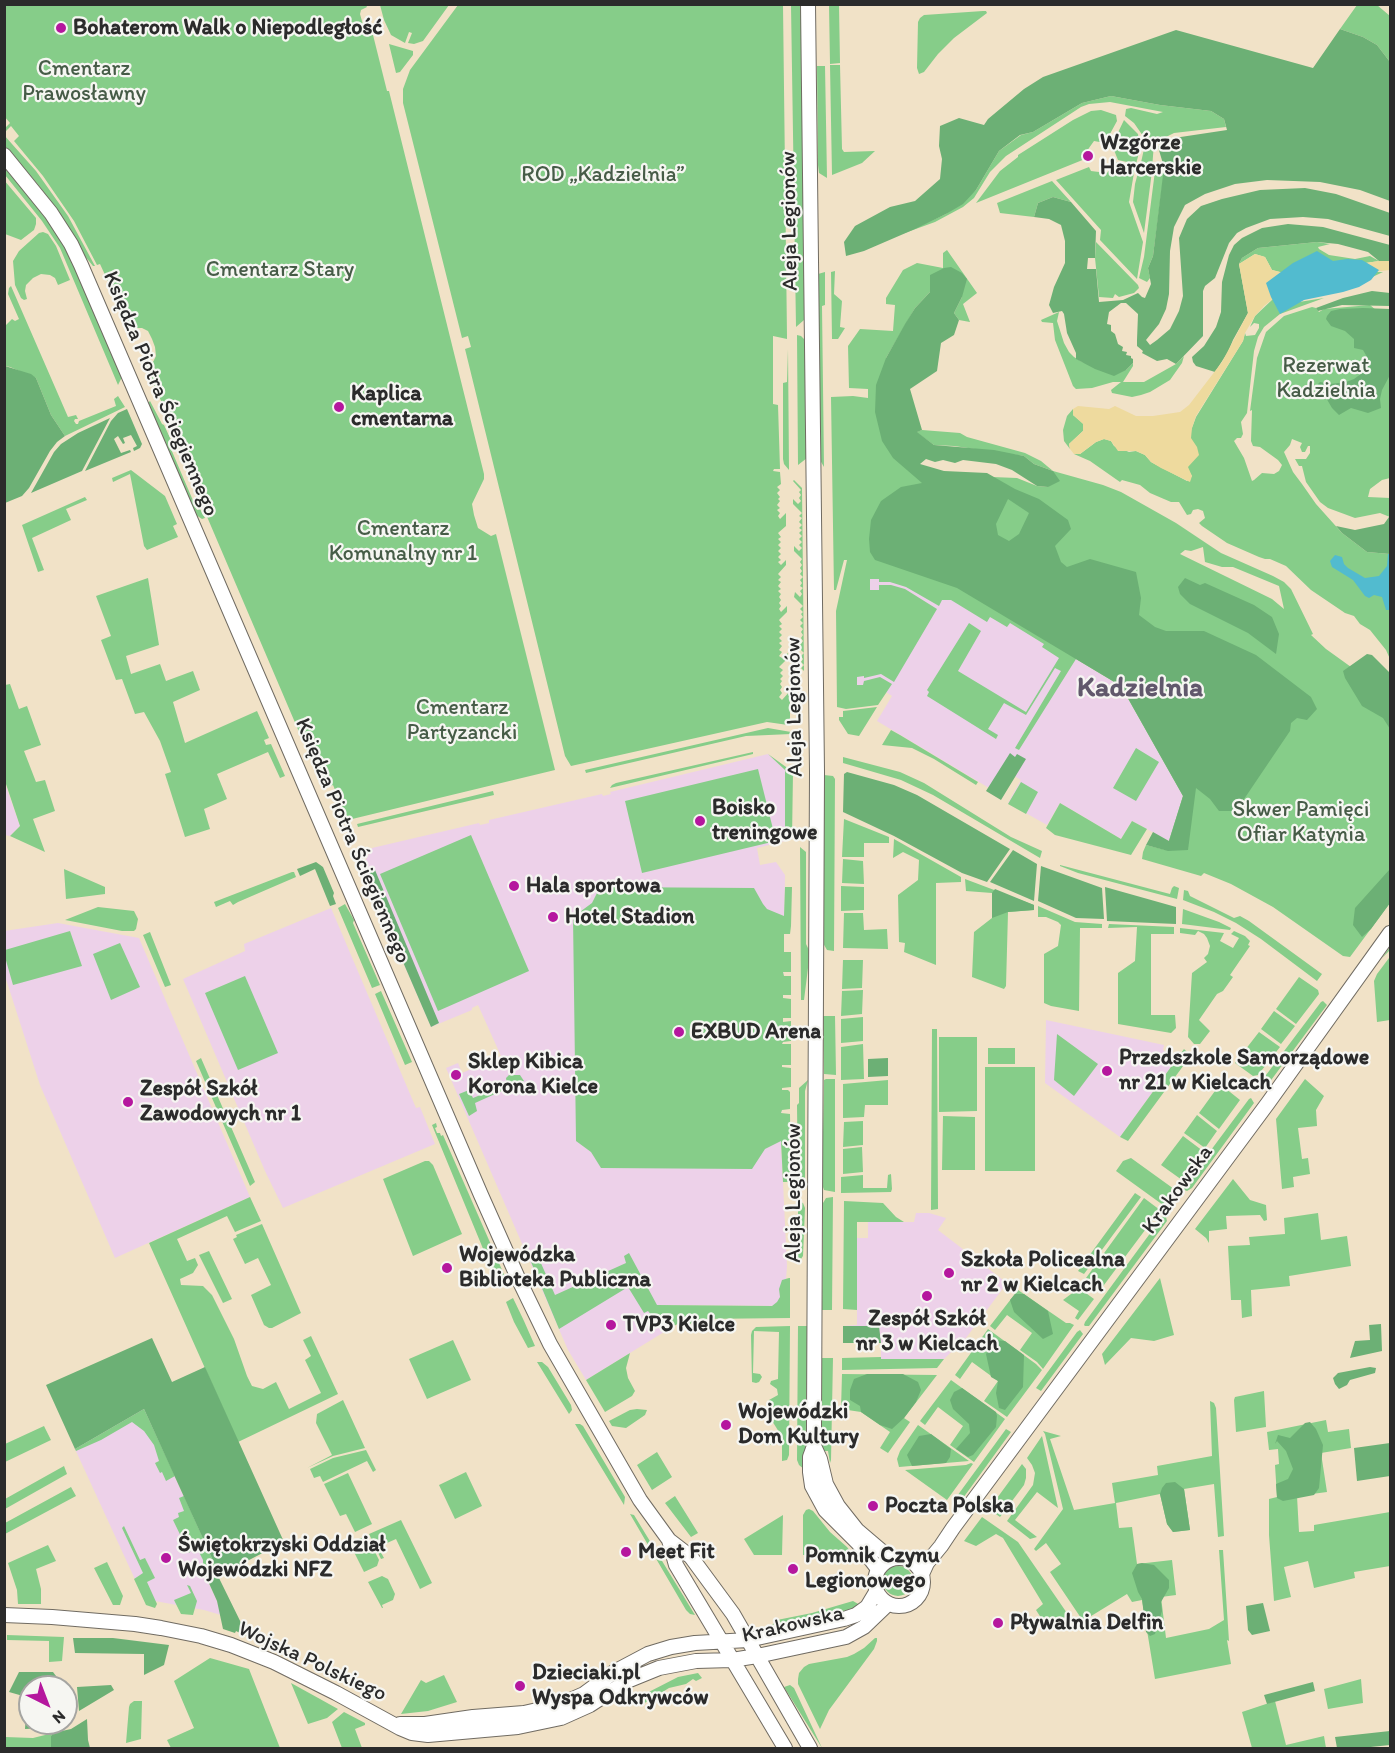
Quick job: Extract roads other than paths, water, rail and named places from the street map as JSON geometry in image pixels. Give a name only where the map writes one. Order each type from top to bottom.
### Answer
[{"type":"street","name":"Aleja Legionów","points":[[808,4],[817,720],[814,1446],[810,1457],[810,1472],[816,1495],[831,1518],[858,1543],[878,1569]]},
{"type":"street","name":"Księdza Piotra Ściegiennego","points":[[4,156],[51,213],[71,244],[81,265],[518,1278],[550,1344],[640,1500],[669,1540],[691,1557],[721,1596],[758,1656],[810,1749]]},
{"type":"street","name":"Krakowska","points":[[922,1574],[927,1563],[1268,1103],[1390,933]]},
{"type":"street","name":"Aleja Legionów","points":[[814,1446],[820,1459],[826,1484],[838,1506],[857,1530],[891,1559]]},
{"type":"street","name":"Krakowska","points":[[911,1561],[953,1528]]},
{"type":"street","name":"Księdza Piotra Ściegiennego","points":[[669,1540],[676,1565],[785,1749]]},
{"type":"street","points":[[898,1557],[911,1561],[922,1574],[922,1587],[915,1600],[908,1604],[902,1606],[888,1604],[876,1592],[874,1584],[878,1569],[884,1563],[898,1557]]},
{"type":"street","name":"Krakowska","points":[[498,1722],[568,1702],[638,1658],[659,1650],[695,1643],[748,1640],[856,1615],[867,1607],[876,1592]]},
{"type":"street","name":"Krakowska","points":[[498,1722],[549,1721],[574,1713],[627,1681],[659,1668],[696,1661],[732,1660],[758,1656],[846,1637],[864,1627],[888,1604]]},
{"type":"street","name":"Wojska Polskiego","points":[[4,1615],[135,1624],[201,1636],[274,1662],[406,1731],[419,1734],[434,1735],[498,1722]]},
{"type":"water","points":[[1317,251],[1333,261],[1362,260],[1379,270],[1371,280],[1359,287],[1304,300],[1280,314],[1266,283],[1293,263]]},
{"type":"water","points":[[1388,554],[1390,554],[1390,610],[1386,610],[1382,597],[1365,596],[1353,580],[1332,567],[1330,561],[1335,555],[1342,557],[1348,568],[1365,578],[1379,576],[1387,566]]},
{"type":"place","name":"Bohaterom Walk o Niepodległość","points":[[61,28]]},
{"type":"place","name":"Wzgórze Harcerskie","points":[[1088,156]]},
{"type":"place","name":"Kaplica cmentarna","points":[[339,407]]},
{"type":"place","name":"Boisko treningowe","points":[[700,821]]},
{"type":"place","name":"Hala sportowa","points":[[514,886]]},
{"type":"place","name":"Hotel Stadion","points":[[553,917]]},
{"type":"place","name":"EXBUD Arena","points":[[679,1032]]},
{"type":"place","name":"Przedszkole Samorządowe nr 21 w Kielcach","points":[[1107,1071]]},
{"type":"place","name":"Sklep Kibica Korona Kielce","points":[[456,1075]]},
{"type":"place","name":"Zespół Szkół Zawodowych nr 1","points":[[128,1102]]},
{"type":"place","name":"Wojewódzka Biblioteka Publiczna","points":[[447,1268]]},
{"type":"place","name":"Szkoła Policealna nr 2 w Kielcach","points":[[949,1273]]},
{"type":"place","name":"Zespół Szkół nr 3 w Kielcach","points":[[927,1296]]},
{"type":"place","name":"TVP3 Kielce","points":[[611,1325]]},
{"type":"place","name":"Wojewódzki Dom Kultury","points":[[726,1425]]},
{"type":"place","name":"Poczta Polska","points":[[873,1506]]},
{"type":"place","name":"Meet Fit","points":[[626,1552]]},
{"type":"place","name":"Świętokrzyski Oddział Wojewódzki NFZ","points":[[166,1558]]},
{"type":"place","name":"Pomnik Czynu Legionowego","points":[[793,1569]]},
{"type":"place","name":"Pływalnia Delfin","points":[[998,1623]]},
{"type":"place","name":"Dzieciaki.pl Wyspa Odkrywców","points":[[520,1686]]},
{"type":"district","name":"Kadzielnia","points":[[1140,689]]},
{"type":"park label","name":"Cmentarz Prawosławny","points":[[84,82]]},
{"type":"park label","name":"ROD „Kadzielnia”","points":[[603,175]]},
{"type":"park label","name":"Cmentarz Stary","points":[[280,270]]},
{"type":"park label","name":"Rezerwat Kadzielnia","points":[[1326,378]]},
{"type":"park label","name":"Cmentarz Komunalny nr 1","points":[[403,542]]},
{"type":"park label","name":"Cmentarz Partyzancki","points":[[462,720]]},
{"type":"park label","name":"Skwer Pamięci Ofiar Katynia","points":[[1301,822]]}]
